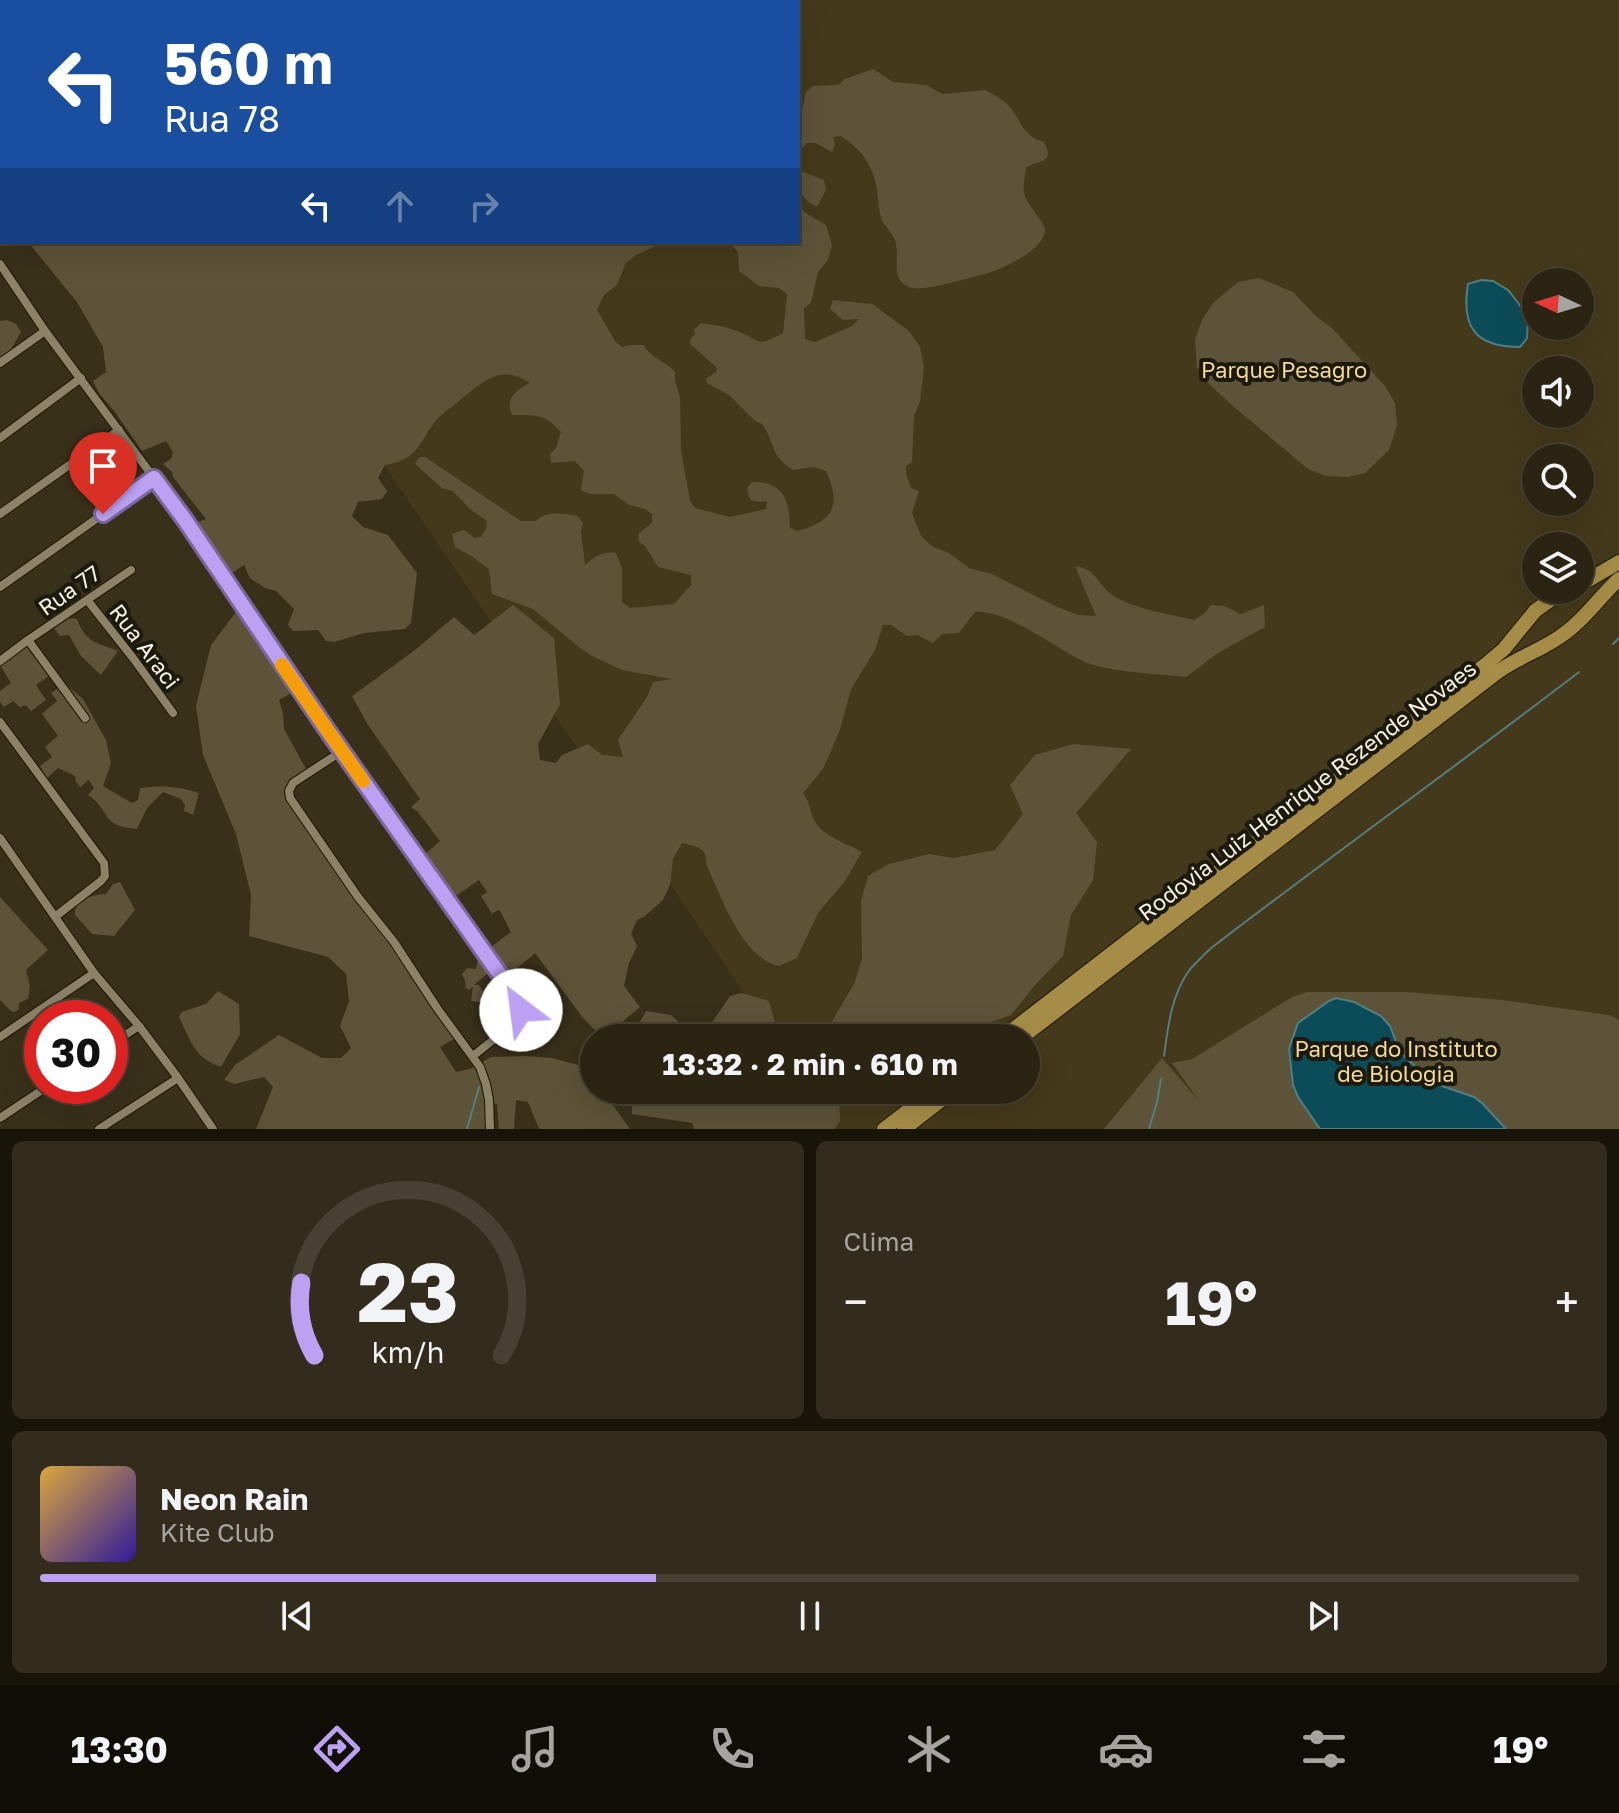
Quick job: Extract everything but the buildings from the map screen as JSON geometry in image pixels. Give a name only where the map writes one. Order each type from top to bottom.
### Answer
[{"type":"highway","points":[[1594,577],[1619,562]]},
{"type":"highway","name":"Rodovia Luiz Henrique Rezende Novaes","points":[[1039,1024],[1499,671],[1517,658],[1564,635],[1619,579]]},
{"type":"highway","name":"Rodovia Luiz Henrique Rezende Novaes","points":[[1020,1024],[1485,665],[1504,649],[1543,604]]},
{"type":"highway","points":[[1585,604],[1586,614]]},
{"type":"highway","points":[[1525,622],[1527,635],[1544,645]]},
{"type":"highway","points":[[884,1129],[917,1104]]},
{"type":"highway","points":[[904,1129],[936,1104]]},
{"type":"street","points":[[0,264],[45,331],[185,520],[520,1005],[518,1020],[473,1056]]},
{"type":"street","points":[[0,363],[45,331]]},
{"type":"street","points":[[0,438],[81,378]]},
{"type":"street","points":[[0,514],[119,430]]},
{"type":"street","points":[[0,587],[154,478]]},
{"type":"street","name":"Rua 77","points":[[0,661],[131,570]]},
{"type":"street","name":"Rua Araci","points":[[88,601],[173,713]]},
{"type":"street","name":"Rua 77","points":[[28,640],[85,718]]},
{"type":"street","points":[[0,722],[98,853],[106,869],[101,881],[56,916]]},
{"type":"street","points":[[342,751],[293,783],[290,798],[480,1067],[486,1084],[490,1129]]},
{"type":"street","points":[[0,838],[94,973],[139,1026],[213,1129]]},
{"type":"street","points":[[0,1037],[94,973]]},
{"type":"street","points":[[128,1033],[139,1026]]},
{"type":"street","points":[[99,1129],[178,1078]]},
{"type":"street","points":[[0,1104],[3,1116],[24,1102]]},
{"type":"shaded area","points":[[800,0],[1619,0],[1619,1129],[827,1129],[815,1104],[1040,1104],[1040,1024],[765,1024],[233,244],[800,244]]},
{"type":"green space","points":[[873,69],[893,82],[926,85],[942,94],[986,90],[1008,105],[1022,126],[1030,135],[1044,142],[1047,149],[1044,160],[1026,168],[1025,178],[1025,197],[1045,230],[1038,245],[1011,264],[992,272],[937,286],[912,288],[905,285],[898,274],[895,240],[882,220],[869,164],[841,136],[833,137],[835,145],[832,152],[816,143],[807,143],[800,150],[800,113],[806,92],[813,86],[838,85],[845,79]]},
{"type":"green space","points":[[800,171],[824,180],[826,190],[817,207],[800,192]]},
{"type":"green space","points":[[800,205],[804,212],[826,225],[832,245],[828,260],[818,272],[811,303],[804,308],[805,339],[815,342],[852,326],[859,319],[843,320],[830,309],[833,300],[872,304],[909,331],[920,347],[924,367],[920,401],[914,416],[912,462],[906,466],[906,474],[911,488],[919,491],[912,513],[921,536],[933,547],[949,553],[969,568],[992,574],[1078,615],[1096,616],[1075,566],[1088,570],[1108,592],[1122,601],[1194,620],[1211,605],[1224,606],[1241,614],[1264,605],[1265,627],[1218,653],[1186,677],[1122,671],[1087,663],[1017,623],[988,613],[975,612],[959,633],[942,634],[933,643],[917,635],[907,636],[891,625],[883,625],[875,650],[851,689],[840,730],[823,769],[803,793],[820,828],[862,852],[845,881],[818,913],[797,958],[779,966],[754,952],[727,910],[707,866],[705,854],[682,843],[673,859],[670,885],[663,900],[637,920],[631,934],[637,946],[624,986],[640,1007],[620,1024],[589,1024],[535,953],[509,975],[491,947],[511,932],[500,911],[492,914],[481,896],[487,892],[479,880],[453,898],[423,856],[440,841],[411,807],[420,799],[368,725],[352,696],[454,617],[474,635],[513,605],[554,638],[560,704],[538,744],[540,760],[556,763],[562,755],[588,744],[602,755],[623,757],[618,740],[647,697],[653,682],[671,679],[622,670],[592,656],[533,609],[492,594],[489,569],[455,547],[452,534],[464,530],[475,538],[481,537],[487,521],[453,491],[442,488],[415,464],[419,457],[425,457],[521,521],[536,521],[550,514],[578,516],[583,523],[581,532],[585,565],[599,555],[616,553],[622,568],[622,602],[630,608],[674,604],[691,585],[691,575],[658,567],[645,546],[638,541],[639,533],[652,523],[652,514],[629,505],[614,494],[589,494],[581,490],[584,471],[575,461],[551,463],[550,454],[556,448],[561,432],[540,417],[512,415],[510,404],[513,395],[530,383],[510,375],[492,377],[439,417],[413,453],[385,465],[378,478],[387,491],[382,499],[358,502],[352,516],[363,527],[388,535],[417,573],[411,623],[405,629],[364,633],[334,642],[326,641],[318,630],[293,631],[288,625],[294,609],[276,591],[250,578],[244,565],[226,577],[195,529],[196,523],[206,519],[163,464],[171,459],[173,452],[166,441],[142,451],[99,393],[93,381],[106,372],[103,347],[77,302],[30,244],[660,244],[626,263],[617,285],[604,295],[597,310],[615,341],[622,347],[644,345],[675,372],[680,397],[681,450],[690,501],[695,508],[730,517],[766,509],[767,501],[751,500],[747,488],[752,482],[772,485],[786,501],[790,528],[798,531],[820,522],[832,510],[833,493],[826,471],[814,467],[793,470],[785,464],[776,454],[762,424],[729,395],[707,383],[706,379],[717,368],[690,344],[694,330],[701,323],[730,329],[761,342],[783,333],[787,294],[779,288],[759,286],[739,271],[738,252],[731,244],[800,244]]},
{"type":"green space","name":"Parque Pesagro","points":[[1259,278],[1293,292],[1332,328],[1385,386],[1395,403],[1397,425],[1389,450],[1365,473],[1348,477],[1326,476],[1308,469],[1234,407],[1209,384],[1197,367],[1195,340],[1202,320],[1213,303],[1238,282]]},
{"type":"green space","points":[[0,321],[16,324],[21,332],[7,356],[0,360]]},
{"type":"green space","points":[[239,608],[293,692],[279,700],[284,729],[306,769],[284,793],[454,1039],[440,1047],[456,1072],[470,1069],[491,1057],[552,1058],[580,1066],[580,1104],[612,1104],[630,1129],[539,1129],[528,1102],[516,1100],[514,1129],[499,1129],[497,1104],[488,1102],[488,1129],[256,1129],[273,1087],[264,1077],[234,1084],[224,1080],[235,1065],[279,1035],[322,1058],[341,1058],[351,1048],[340,1026],[349,1001],[346,974],[328,957],[249,936],[251,895],[236,834],[203,755],[196,706],[211,645]]},
{"type":"green space","points":[[65,618],[77,619],[88,637],[118,651],[101,675],[81,656],[69,635],[60,636],[54,628]]},
{"type":"green space","points":[[31,644],[52,674],[36,685],[46,700],[31,711],[26,705],[20,707],[13,701],[4,707],[0,702],[0,691],[11,683],[0,665]]},
{"type":"green space","points":[[65,684],[83,699],[106,740],[111,763],[103,786],[132,803],[138,800],[140,788],[170,787],[199,793],[193,815],[184,811],[185,805],[181,799],[163,792],[147,808],[137,829],[117,825],[88,795],[94,788],[89,780],[80,787],[75,776],[58,768],[47,778],[40,766],[52,757],[45,747],[58,736],[42,714],[57,701],[51,693]]},
{"type":"green space","points":[[1073,744],[1131,749],[1076,813],[1097,842],[1093,880],[1071,915],[1063,956],[1011,1015],[987,1024],[827,1024],[831,1023],[855,982],[862,958],[861,901],[868,876],[889,864],[929,854],[953,858],[995,850],[1023,814],[1010,785],[1035,755]]},
{"type":"green space","points":[[120,882],[135,910],[114,936],[92,934],[75,915],[77,905],[90,897],[106,894],[113,884]]},
{"type":"green space","points":[[0,897],[48,950],[26,970],[30,986],[28,999],[19,1003],[19,1009],[11,1011],[0,1000]]},
{"type":"green space","points":[[484,954],[494,968],[474,985],[479,985],[489,1001],[502,990],[509,993],[506,1001],[485,1014],[480,1002],[471,1001],[473,987],[466,988],[462,974],[467,968],[476,969],[478,959]]},
{"type":"green space","points":[[218,991],[239,1004],[240,1034],[221,1067],[199,1053],[179,1017],[182,1012],[206,1004]]},
{"type":"green space","name":"Parque do Instituto de Biologia","points":[[1307,992],[1407,992],[1502,1000],[1609,1015],[1619,1020],[1619,1129],[1104,1129],[1162,1058],[1199,1101],[1172,1063],[1192,1059],[1292,997]]},
{"type":"green space","points":[[742,993],[769,1001],[775,1024],[709,1024],[730,996]]},
{"type":"green space","points":[[646,1011],[671,1015],[680,1024],[639,1024]]},
{"type":"green space","points":[[632,1104],[839,1104],[840,1121],[835,1129],[694,1129],[692,1123],[632,1114]]},
{"type":"water","points":[[1481,280],[1493,281],[1508,290],[1522,308],[1522,340],[1525,340],[1520,347],[1492,343],[1474,332],[1467,312],[1468,284]]},
{"type":"water","points":[[1336,998],[1354,1002],[1381,1016],[1390,1026],[1404,1056],[1421,1072],[1442,1086],[1474,1097],[1506,1129],[1320,1129],[1293,1085],[1289,1049],[1298,1023]]},
{"type":"waterway","points":[[1613,644],[1619,638]]},
{"type":"waterway","points":[[1164,1056],[1171,1012],[1178,992],[1188,972],[1210,949],[1579,672]]},
{"type":"waterway","points":[[1149,1129],[1161,1079]]},
{"type":"waterway","points":[[467,1129],[479,1087]]},
{"type":"slow traffic","points":[[282,665],[363,781]]},
{"type":"route","points":[[103,514],[154,478],[515,996],[521,1010]]}]
